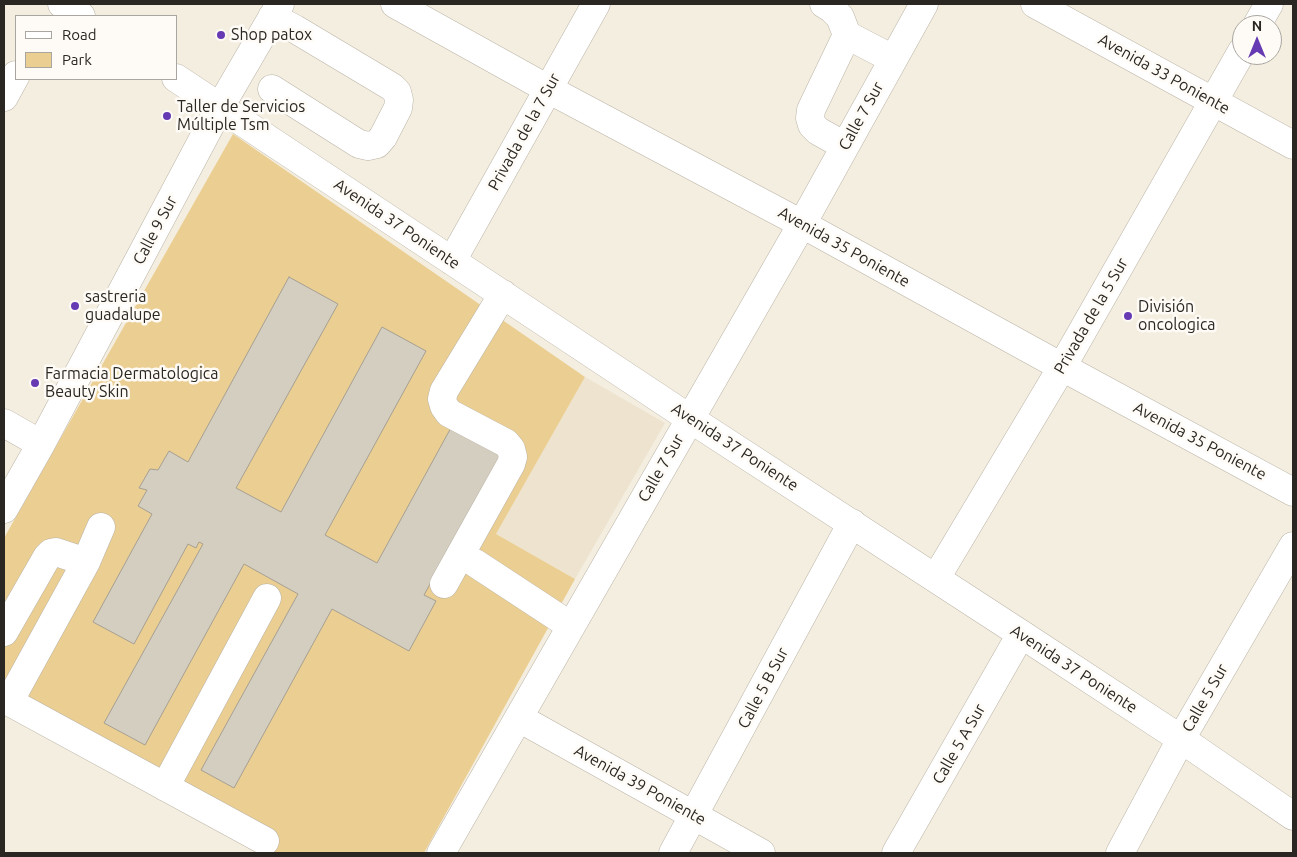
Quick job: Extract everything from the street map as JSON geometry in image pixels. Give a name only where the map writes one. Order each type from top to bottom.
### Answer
[{"type":"street","points":[[50,15],[56,4]]},
{"type":"street","points":[[62,4],[79,15]]},
{"type":"street","name":"Avenida 35 Poniente","points":[[395,4],[548,89],[802,224],[1293,492]]},
{"type":"street","name":"Privada de la 7 Sur","points":[[452,261],[596,4]]},
{"type":"street","points":[[824,4],[840,17],[847,35],[893,59]]},
{"type":"street","name":"Calle 7 Sur","points":[[441,853],[802,224],[924,4]]},
{"type":"street","name":"Avenida 33 Poniente","points":[[1035,4],[1293,145]]},
{"type":"street","points":[[1263,15],[1269,4]]},
{"type":"street","points":[[272,89],[360,144],[368,146],[377,144],[383,137],[398,108],[400,100],[397,92],[392,87],[295,29],[276,10]]},
{"type":"street","name":"Calle 9 Sur","points":[[4,510],[42,444],[220,106],[276,10]]},
{"type":"street","points":[[844,146],[818,131],[812,125],[810,118],[811,110],[847,35]]},
{"type":"street","name":"Privada de la 5 Sur","points":[[936,578],[1062,367],[1234,65]]},
{"type":"street","points":[[4,97],[15,76]]},
{"type":"street","name":"Avenida 37 Poniente","points":[[178,79],[690,418],[1181,739],[1293,816]]},
{"type":"street","points":[[444,584],[512,464],[512,449],[449,412],[444,406],[442,398],[444,391],[503,294]]},
{"type":"street","points":[[4,423],[42,444]]},
{"type":"street","name":"Calle 5 B Sur","points":[[673,853],[852,523]]},
{"type":"street","points":[[101,527],[86,562],[7,700],[264,841]]},
{"type":"street","name":"Calle 5 Sur","points":[[1120,853],[1181,739],[1293,546]]},
{"type":"street","points":[[4,632],[51,553],[56,552],[86,562]]},
{"type":"street","points":[[475,563],[571,626]]},
{"type":"street","points":[[165,787],[267,598]]},
{"type":"street","name":"Calle 5 A Sur","points":[[896,853],[1021,634]]},
{"type":"street","name":"Avenida 39 Poniente","points":[[519,718],[760,853]]},
{"type":"shaded area","points":[[585,377],[665,423],[575,579],[496,534]]},
{"type":"green space","points":[[233,134],[585,377],[496,534],[575,579],[424,853],[274,853],[4,701],[4,538]]},
{"type":"building","points":[[289,277],[338,304],[236,488],[281,512],[382,327],[426,351],[325,535],[377,563],[453,424],[509,454],[492,472],[424,595],[436,601],[409,651],[332,609],[234,788],[201,770],[298,594],[244,564],[145,745],[104,723],[203,544],[199,542],[196,548],[188,544],[134,644],[93,622],[152,514],[138,506],[147,490],[139,488],[150,469],[158,470],[169,451],[188,462]]},
{"type":"place","name":"Shop patox","points":[[221,35]]},
{"type":"place","name":"Taller de Servicios Múltiple Tsm","points":[[167,116]]},
{"type":"place","name":"sastreria guadalupe","points":[[75,306]]},
{"type":"place","name":"División oncologica","points":[[1128,316]]},
{"type":"place","name":"Farmacia Dermatologica Beauty Skin","points":[[35,383]]}]
